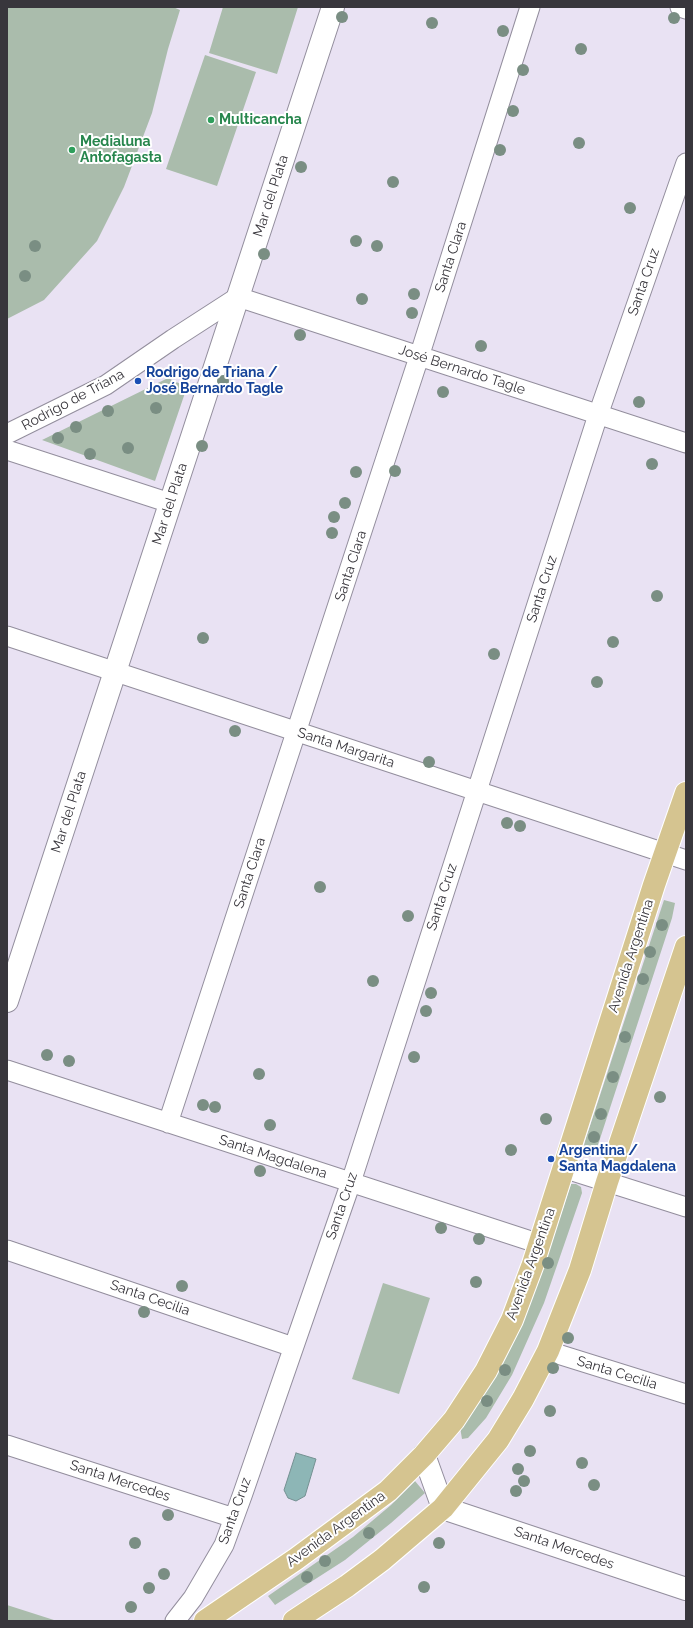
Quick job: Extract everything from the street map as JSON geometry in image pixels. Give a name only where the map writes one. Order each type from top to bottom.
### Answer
[{"type":"main road","name":"Avenida Argentina","points":[[205,1621],[296,1559],[363,1511],[388,1491],[424,1455],[454,1420],[486,1371],[512,1320],[540,1244],[563,1168],[686,792]]},
{"type":"main road","points":[[294,1621],[347,1586],[382,1560],[443,1508],[498,1440],[523,1399],[548,1351],[580,1270],[607,1182],[686,947]]},
{"type":"street","name":"Mar del Plata","points":[[7,1001],[333,7]]},
{"type":"street","name":"Santa Clara","points":[[168,1123],[419,356],[530,7]]},
{"type":"street","points":[[680,7],[686,9]]},
{"type":"street","name":"Santa Cruz","points":[[174,1621],[192,1598],[224,1545],[234,1518],[351,1182],[598,415],[686,163]]},
{"type":"street","name":"José Bernardo Tagle","points":[[238,298],[686,443]]},
{"type":"street","name":"Rodrigo de Triana","points":[[7,434],[106,385],[173,339],[238,298]]},
{"type":"street","points":[[7,450],[170,503]]},
{"type":"street","name":"Santa Margarita","points":[[7,636],[686,860]]},
{"type":"street","name":"Santa Magdalena","points":[[7,1070],[540,1244]]},
{"type":"street","points":[[563,1168],[686,1207]]},
{"type":"street","name":"Santa Cecilia","points":[[7,1250],[294,1347]]},
{"type":"street","name":"Santa Cecilia","points":[[548,1351],[686,1394]]},
{"type":"street","name":"Santa Mercedes","points":[[7,1445],[234,1518]]},
{"type":"street","points":[[424,1455],[443,1508]]},
{"type":"street","name":"Santa Mercedes","points":[[443,1508],[686,1589]]},
{"type":"shaded area","name":"Medialuna Antofagasta","points":[[7,7],[173,7],[180,10],[168,49],[152,113],[124,187],[97,241],[44,300],[7,319]]},
{"type":"shaded area","name":"Multicancha","points":[[223,7],[298,7],[277,74],[209,53]]},
{"type":"shaded area","name":"Multicancha","points":[[205,55],[256,72],[217,186],[166,169]]},
{"type":"shaded area","points":[[168,378],[187,387],[155,481],[42,440]]},
{"type":"shaded area","points":[[664,900],[675,903],[672,918],[595,1154],[590,1157],[585,1155],[583,1150],[585,1141]]},
{"type":"shaded area","points":[[571,1184],[576,1184],[581,1187],[582,1193],[544,1303],[512,1375],[486,1418],[468,1438],[462,1439],[460,1427],[480,1401],[501,1366],[539,1281]]},
{"type":"shaded area","points":[[383,1283],[430,1298],[399,1394],[352,1379]]},
{"type":"shaded area","points":[[296,1453],[316,1459],[305,1496],[296,1501],[288,1498],[284,1490]]},
{"type":"shaded area","points":[[415,1481],[425,1493],[345,1560],[275,1605],[268,1596],[353,1537],[391,1505]]},
{"type":"shaded area","points":[[7,1605],[57,1621],[7,1621]]},
{"type":"place","name":"Multicancha","points":[[211,120]]},
{"type":"place","name":"Medialuna Antofagasta","points":[[72,150]]},
{"type":"place","name":"Rodrigo de Triana / José Bernardo Tagle","points":[[138,381]]},
{"type":"place","name":"Argentina / Santa Magdalena","points":[[551,1159]]}]
